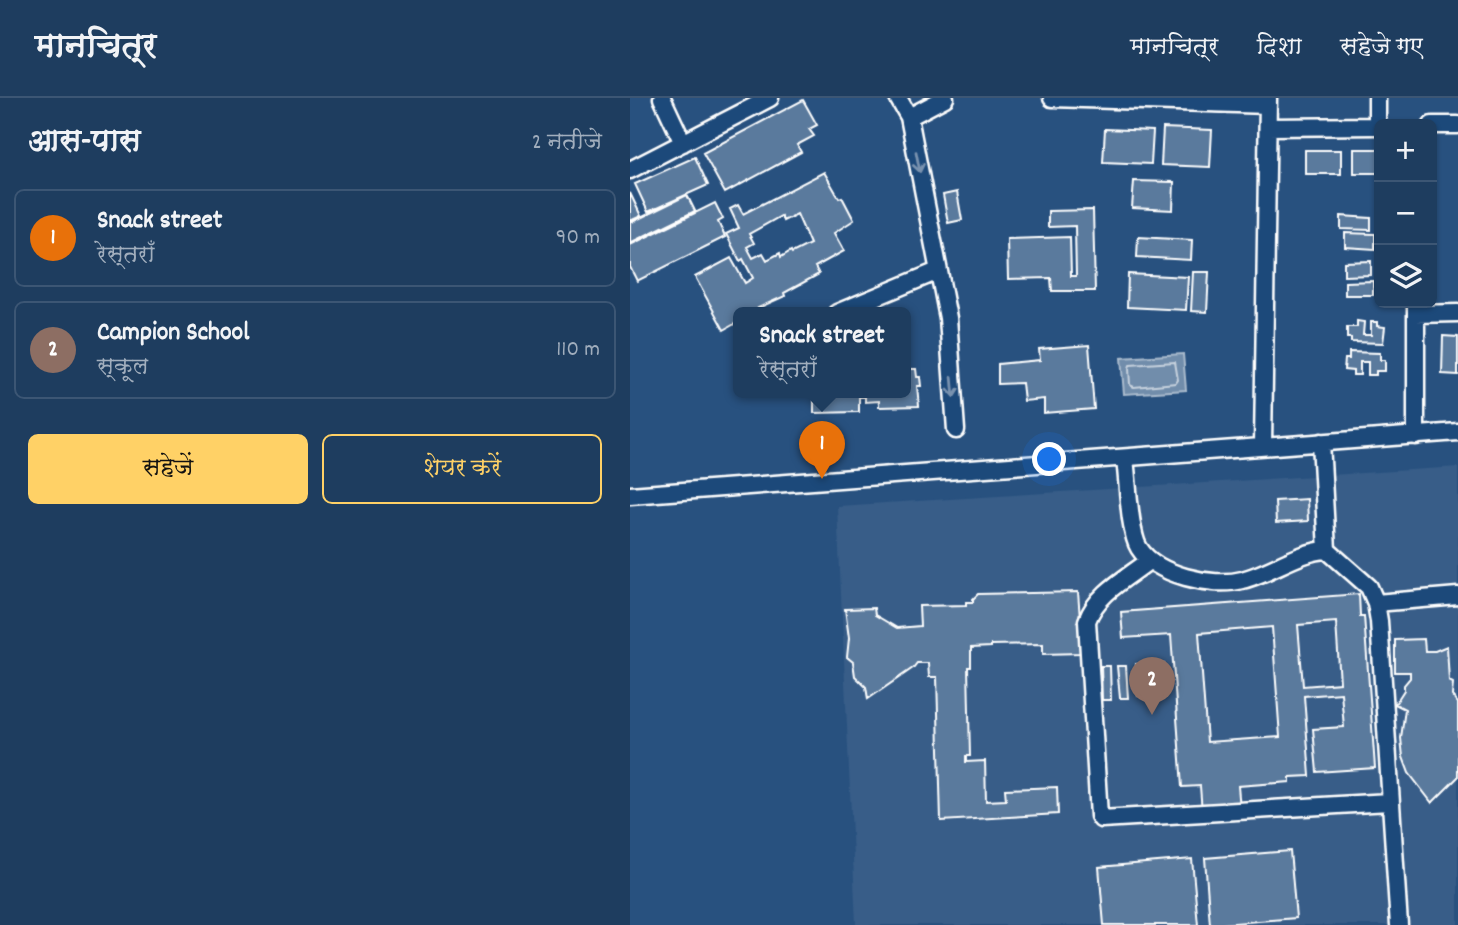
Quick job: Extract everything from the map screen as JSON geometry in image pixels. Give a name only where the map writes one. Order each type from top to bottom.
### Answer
[{"type":"street","points":[[662,98],[684,143]]},
{"type":"street","points":[[630,170],[770,98]]},
{"type":"street","points":[[898,98],[909,117],[948,318],[956,430]]},
{"type":"street","points":[[909,117],[945,98]]},
{"type":"street","points":[[1052,98],[1268,102],[1263,446]]},
{"type":"street","points":[[1377,98],[1378,119]]},
{"type":"street","points":[[1437,125],[1458,125]]},
{"type":"street","points":[[1268,127],[1374,126]]},
{"type":"street","points":[[851,307],[938,271]]},
{"type":"street","points":[[1416,436],[1416,308],[1458,313]]},
{"type":"street","points":[[630,495],[1458,432]]},
{"type":"street","points":[[1321,442],[1327,551]]},
{"type":"street","points":[[1125,459],[1134,533],[1139,548],[1150,560],[1192,579],[1221,583],[1243,580],[1313,551],[1327,551],[1369,587],[1376,603],[1399,925]]},
{"type":"street","points":[[1150,560],[1100,598],[1087,621],[1101,819],[1389,802]]},
{"type":"street","points":[[1376,603],[1458,596]]},
{"type":"shaded area","points":[[1458,467],[1458,925],[856,925],[837,506]]},
{"type":"water","points":[[1183,354],[1186,390],[1124,394],[1121,358]]},
{"type":"building","points":[[803,100],[817,125],[809,129],[814,136],[797,145],[801,152],[725,193],[703,153]]},
{"type":"building","points":[[1163,128],[1212,130],[1210,167],[1161,165]]},
{"type":"building","points":[[1105,129],[1153,131],[1151,164],[1103,162]]},
{"type":"building","points":[[1354,149],[1374,149],[1374,173],[1354,173]]},
{"type":"building","points":[[1305,150],[1341,150],[1341,174],[1305,174]]},
{"type":"building","points":[[695,157],[708,185],[648,212],[635,184]]},
{"type":"building","points":[[824,172],[854,220],[834,233],[844,251],[815,267],[819,274],[784,293],[785,296],[760,307],[733,307],[733,325],[724,330],[695,277],[731,258],[745,283],[753,278],[743,259],[740,261],[726,234],[739,228],[730,209],[738,205],[743,214]],"holes":[[[797,214],[810,244],[792,253],[791,251],[781,257],[780,253],[767,260],[763,253],[753,258],[747,247],[754,243],[749,234],[781,216],[783,221]]]},
{"type":"building","points":[[1134,181],[1174,182],[1173,210],[1132,208]]},
{"type":"building","points":[[957,192],[962,220],[948,223],[943,195]]},
{"type":"building","points":[[630,193],[641,216],[630,221]]},
{"type":"building","points":[[687,195],[695,211],[630,243],[630,223]]},
{"type":"building","points":[[715,203],[723,219],[718,222],[725,237],[637,281],[630,267],[630,245]]},
{"type":"building","points":[[1093,210],[1095,291],[1052,291],[1051,278],[1008,279],[1007,239],[1070,237],[1071,276],[1076,276],[1075,226],[1048,227],[1048,211]]},
{"type":"building","points":[[1341,216],[1371,218],[1371,230],[1341,229]]},
{"type":"building","points":[[1345,233],[1374,234],[1374,249],[1345,247]]},
{"type":"building","points":[[1138,237],[1192,240],[1191,260],[1137,257]]},
{"type":"building","points":[[1371,261],[1371,275],[1344,276],[1344,262]]},
{"type":"building","points":[[1193,272],[1209,272],[1207,312],[1191,311]]},
{"type":"building","points":[[1128,274],[1188,277],[1186,310],[1127,307]]},
{"type":"building","points":[[1373,281],[1373,295],[1345,295],[1345,282]]},
{"type":"building","points":[[1357,321],[1364,322],[1363,335],[1371,335],[1371,322],[1385,327],[1383,343],[1351,342],[1351,338],[1347,338],[1347,327],[1357,327]]},
{"type":"building","points":[[1443,336],[1458,337],[1458,375],[1442,374]]},
{"type":"building","points":[[1089,345],[1094,409],[1044,413],[1044,399],[1024,401],[1022,383],[998,384],[998,364],[1040,360],[1039,349]]},
{"type":"building","points":[[1349,352],[1380,353],[1380,360],[1385,360],[1385,371],[1368,375],[1368,362],[1360,362],[1360,375],[1353,375],[1353,371],[1344,370]]},
{"type":"building","points":[[911,369],[916,369],[921,386],[917,386],[919,406],[879,407],[879,401],[865,402],[865,398],[911,398]]},
{"type":"building","points":[[814,398],[859,398],[859,412],[814,413]]},
{"type":"building","points":[[1307,499],[1308,521],[1276,523],[1275,501]]},
{"type":"building","points":[[1078,592],[1080,619],[1077,622],[1081,626],[1081,653],[1043,654],[1043,644],[991,645],[971,648],[971,667],[968,667],[970,756],[966,756],[966,762],[985,761],[986,801],[1006,800],[1005,789],[1057,787],[1058,814],[941,821],[937,677],[929,677],[928,663],[917,663],[868,699],[866,687],[855,676],[853,662],[847,657],[849,638],[845,609],[874,608],[875,615],[897,628],[920,626],[919,606],[966,605],[966,602],[973,602],[978,594]]},
{"type":"building","points":[[1359,594],[1360,616],[1364,616],[1375,768],[1317,772],[1313,729],[1344,727],[1341,693],[1304,696],[1310,776],[1290,777],[1290,782],[1238,786],[1240,809],[1202,812],[1200,786],[1182,787],[1171,635],[1123,638],[1121,612]],"holes":[[[1336,622],[1340,683],[1303,686],[1298,625]],[[1272,627],[1280,737],[1207,742],[1199,633]]]},
{"type":"building","points":[[1424,639],[1425,651],[1435,651],[1447,646],[1449,681],[1453,683],[1452,696],[1458,703],[1458,777],[1432,803],[1409,773],[1403,757],[1401,738],[1405,709],[1395,704],[1410,678],[1410,672],[1395,672],[1395,640]]},
{"type":"building","points":[[1136,664],[1145,664],[1146,696],[1138,696]]},
{"type":"building","points":[[1154,664],[1164,664],[1166,694],[1156,694]]},
{"type":"building","points":[[1101,666],[1110,666],[1111,700],[1102,700]]},
{"type":"building","points":[[1117,666],[1126,666],[1128,698],[1120,698]]},
{"type":"building","points":[[1290,851],[1296,918],[1210,925],[1205,858]]},
{"type":"building","points":[[1192,859],[1198,925],[1104,925],[1099,867]]},
{"type":"place","name":"Snack street","points":[[822,479]]},
{"type":"place","name":"Campion School","points":[[1152,715]]}]
